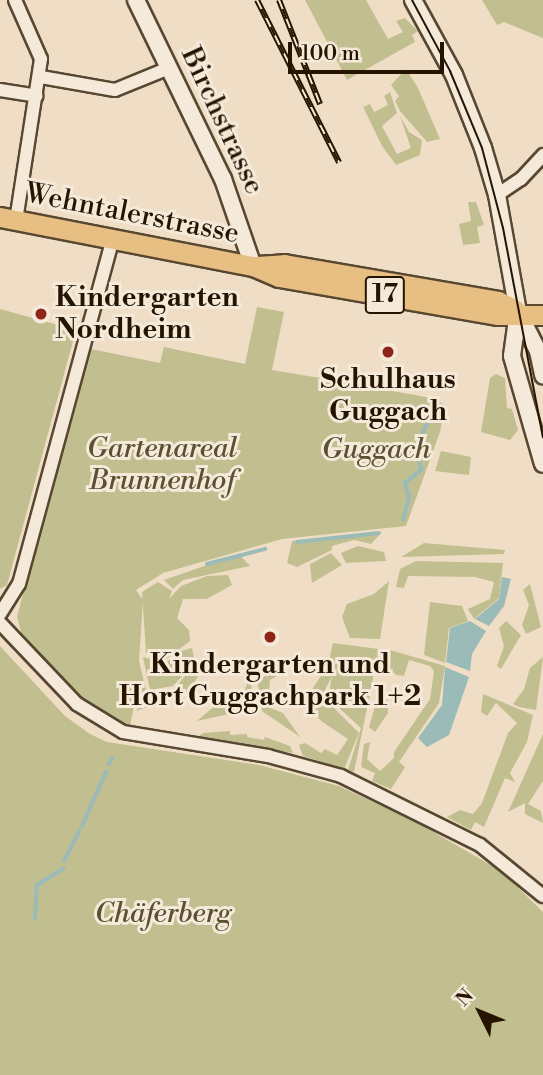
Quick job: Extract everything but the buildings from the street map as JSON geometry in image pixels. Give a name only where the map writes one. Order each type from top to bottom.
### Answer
[{"type":"main road","name":"Wehntalerstrasse","points":[[8,219],[253,266],[279,277],[475,311],[518,312],[543,316]]},
{"type":"street","points":[[8,219],[41,77],[39,48],[15,0]]},
{"type":"street","name":"Birchstrasse","points":[[136,0],[223,179],[253,266]]},
{"type":"street","points":[[413,0],[470,111],[497,195],[518,312],[538,351],[543,375]]},
{"type":"street","points":[[41,77],[114,90],[169,68]]},
{"type":"street","points":[[0,90],[37,96]]},
{"type":"street","points":[[497,195],[522,179],[543,155]]},
{"type":"street","points":[[0,614],[19,584],[113,238]]},
{"type":"street","points":[[518,312],[512,356],[543,464]]},
{"type":"street","points":[[0,622],[62,693],[123,732],[268,756],[365,786],[480,845],[543,896]]},
{"type":"green space","points":[[305,0],[366,0],[388,39],[403,32],[396,21],[405,18],[418,31],[412,35],[415,42],[347,80]]},
{"type":"green space","points":[[482,0],[543,0],[543,38],[504,22],[497,25]]},
{"type":"green space","points":[[406,69],[418,88],[440,139],[427,142],[400,111],[395,101],[399,96],[391,85]]},
{"type":"green space","points":[[390,92],[397,113],[382,126],[397,154],[411,148],[400,116],[409,132],[422,140],[420,155],[396,165],[382,146],[363,107],[370,104],[374,112],[388,105],[384,96]]},
{"type":"green space","points":[[468,202],[476,202],[484,225],[477,227],[480,243],[463,245],[459,224],[471,221]]},
{"type":"green space","name":"Gartenareal Brunnenhof","points":[[257,307],[284,312],[272,370],[338,381],[339,375],[376,382],[375,388],[432,398],[445,405],[440,432],[406,526],[282,539],[163,573],[136,590],[143,600],[139,661],[146,690],[134,706],[130,726],[81,697],[21,632],[17,617],[86,348],[160,363],[164,347],[245,364]]},
{"type":"green space","points":[[0,309],[76,330],[7,585],[0,589]]},
{"type":"green space","points":[[496,374],[505,378],[507,408],[512,409],[518,430],[510,440],[481,432],[490,378]]},
{"type":"green space","points":[[441,451],[471,457],[469,475],[435,471]]},
{"type":"green space","points":[[382,532],[371,544],[354,540],[332,546],[332,550],[297,567],[287,563],[292,541]]},
{"type":"green space","points":[[424,543],[505,550],[504,554],[401,557]]},
{"type":"green space","points":[[358,546],[384,552],[386,561],[346,563],[341,553]]},
{"type":"green space","points":[[331,553],[342,565],[312,583],[310,564]]},
{"type":"green space","points":[[239,554],[250,566],[183,580],[173,589],[164,580]]},
{"type":"green space","points":[[416,561],[503,563],[499,598],[474,619],[468,609],[490,599],[494,582],[475,577],[408,576],[404,588],[396,587],[400,569]]},
{"type":"green space","points":[[228,575],[232,585],[207,599],[183,599],[177,618],[189,630],[190,641],[166,659],[146,653],[142,592],[158,582],[172,591],[169,599],[181,586],[207,576]]},
{"type":"green space","points":[[389,581],[380,639],[350,638],[342,617],[347,604],[374,594]]},
{"type":"green space","points":[[530,584],[541,627],[526,634],[522,625],[529,605],[523,590]]},
{"type":"green space","points":[[430,602],[462,606],[468,621],[449,628],[445,663],[424,655]]},
{"type":"green space","points":[[506,621],[521,635],[501,669],[497,666],[504,646],[499,628]]},
{"type":"green space","points":[[333,643],[379,649],[354,772],[348,770],[361,728],[328,698],[332,676],[324,692],[327,701],[359,733],[344,769],[303,756],[299,745],[305,743],[321,753],[325,749],[337,755],[348,739],[321,721],[309,706],[309,694],[328,665]]},
{"type":"green space","name":"Chäferberg","points":[[0,646],[65,716],[90,734],[107,742],[259,765],[339,786],[416,822],[501,871],[543,912],[543,1075],[0,1075]]},
{"type":"green space","points":[[192,648],[198,676],[189,693],[136,711],[149,694],[174,689],[186,675],[181,651]]},
{"type":"green space","points":[[390,650],[445,666],[439,703],[399,762],[405,767],[391,789],[372,781],[375,773],[361,767],[364,744],[370,742],[367,759],[380,771],[394,758],[394,752],[430,699],[434,671],[430,666],[409,660],[404,676],[397,675],[382,666]]},
{"type":"green space","points":[[176,654],[182,658],[184,674],[173,686],[150,690],[143,657],[166,663]]},
{"type":"green space","points":[[543,657],[536,710],[513,704],[524,689],[530,668]]},
{"type":"green space","points":[[281,674],[270,680],[268,707],[283,713],[300,737],[262,711],[258,684],[265,675]]},
{"type":"green space","points":[[250,675],[253,700],[243,711],[197,721],[217,704],[240,704]]},
{"type":"green space","points":[[381,686],[387,691],[388,713],[375,732],[369,727]]},
{"type":"green space","points":[[483,694],[533,715],[527,742],[510,773],[515,782],[505,778],[484,827],[475,822],[471,830],[447,817],[460,810],[473,814],[482,803],[508,733],[517,723],[496,703],[487,716],[481,712]]},
{"type":"green space","points":[[230,731],[230,735],[247,734],[247,737],[264,740],[265,737],[290,746],[293,753],[198,737],[203,733]]},
{"type":"green space","points":[[543,734],[543,781],[528,804],[541,811],[543,823],[525,814],[525,803],[508,812]]},
{"type":"water","points":[[502,577],[511,579],[504,606],[489,626],[475,619],[499,599]]},
{"type":"water","points":[[470,621],[486,631],[472,654],[470,671],[446,662],[450,628]]},
{"type":"water","points":[[445,667],[469,677],[449,735],[427,747],[418,738],[442,705]]},
{"type":"waterway","points":[[403,520],[409,497],[405,483],[421,470],[418,454],[426,447],[423,432],[434,408]]},
{"type":"waterway","points":[[297,542],[379,533]]},
{"type":"waterway","points":[[207,564],[265,549]]},
{"type":"waterway","points":[[109,764],[112,759]]},
{"type":"waterway","points":[[82,826],[106,772]]},
{"type":"waterway","points":[[64,861],[79,831]]},
{"type":"waterway","points":[[35,919],[37,885],[63,869]]},
{"type":"tram line","points":[[412,0],[450,71],[482,148],[503,228],[543,437]]},
{"type":"railway","points":[[257,0],[339,162]]},
{"type":"railway","points":[[279,0],[320,104]]},
{"type":"place","name":"Kindergarten Nordheim","points":[[41,314]]},
{"type":"place","name":"Schulhaus Guggach","points":[[388,352]]},
{"type":"place","name":"Kindergarten und Hort Guggachpark 1+2","points":[[270,637]]},
{"type":"park label","name":"Guggach","points":[[376,450]]}]
